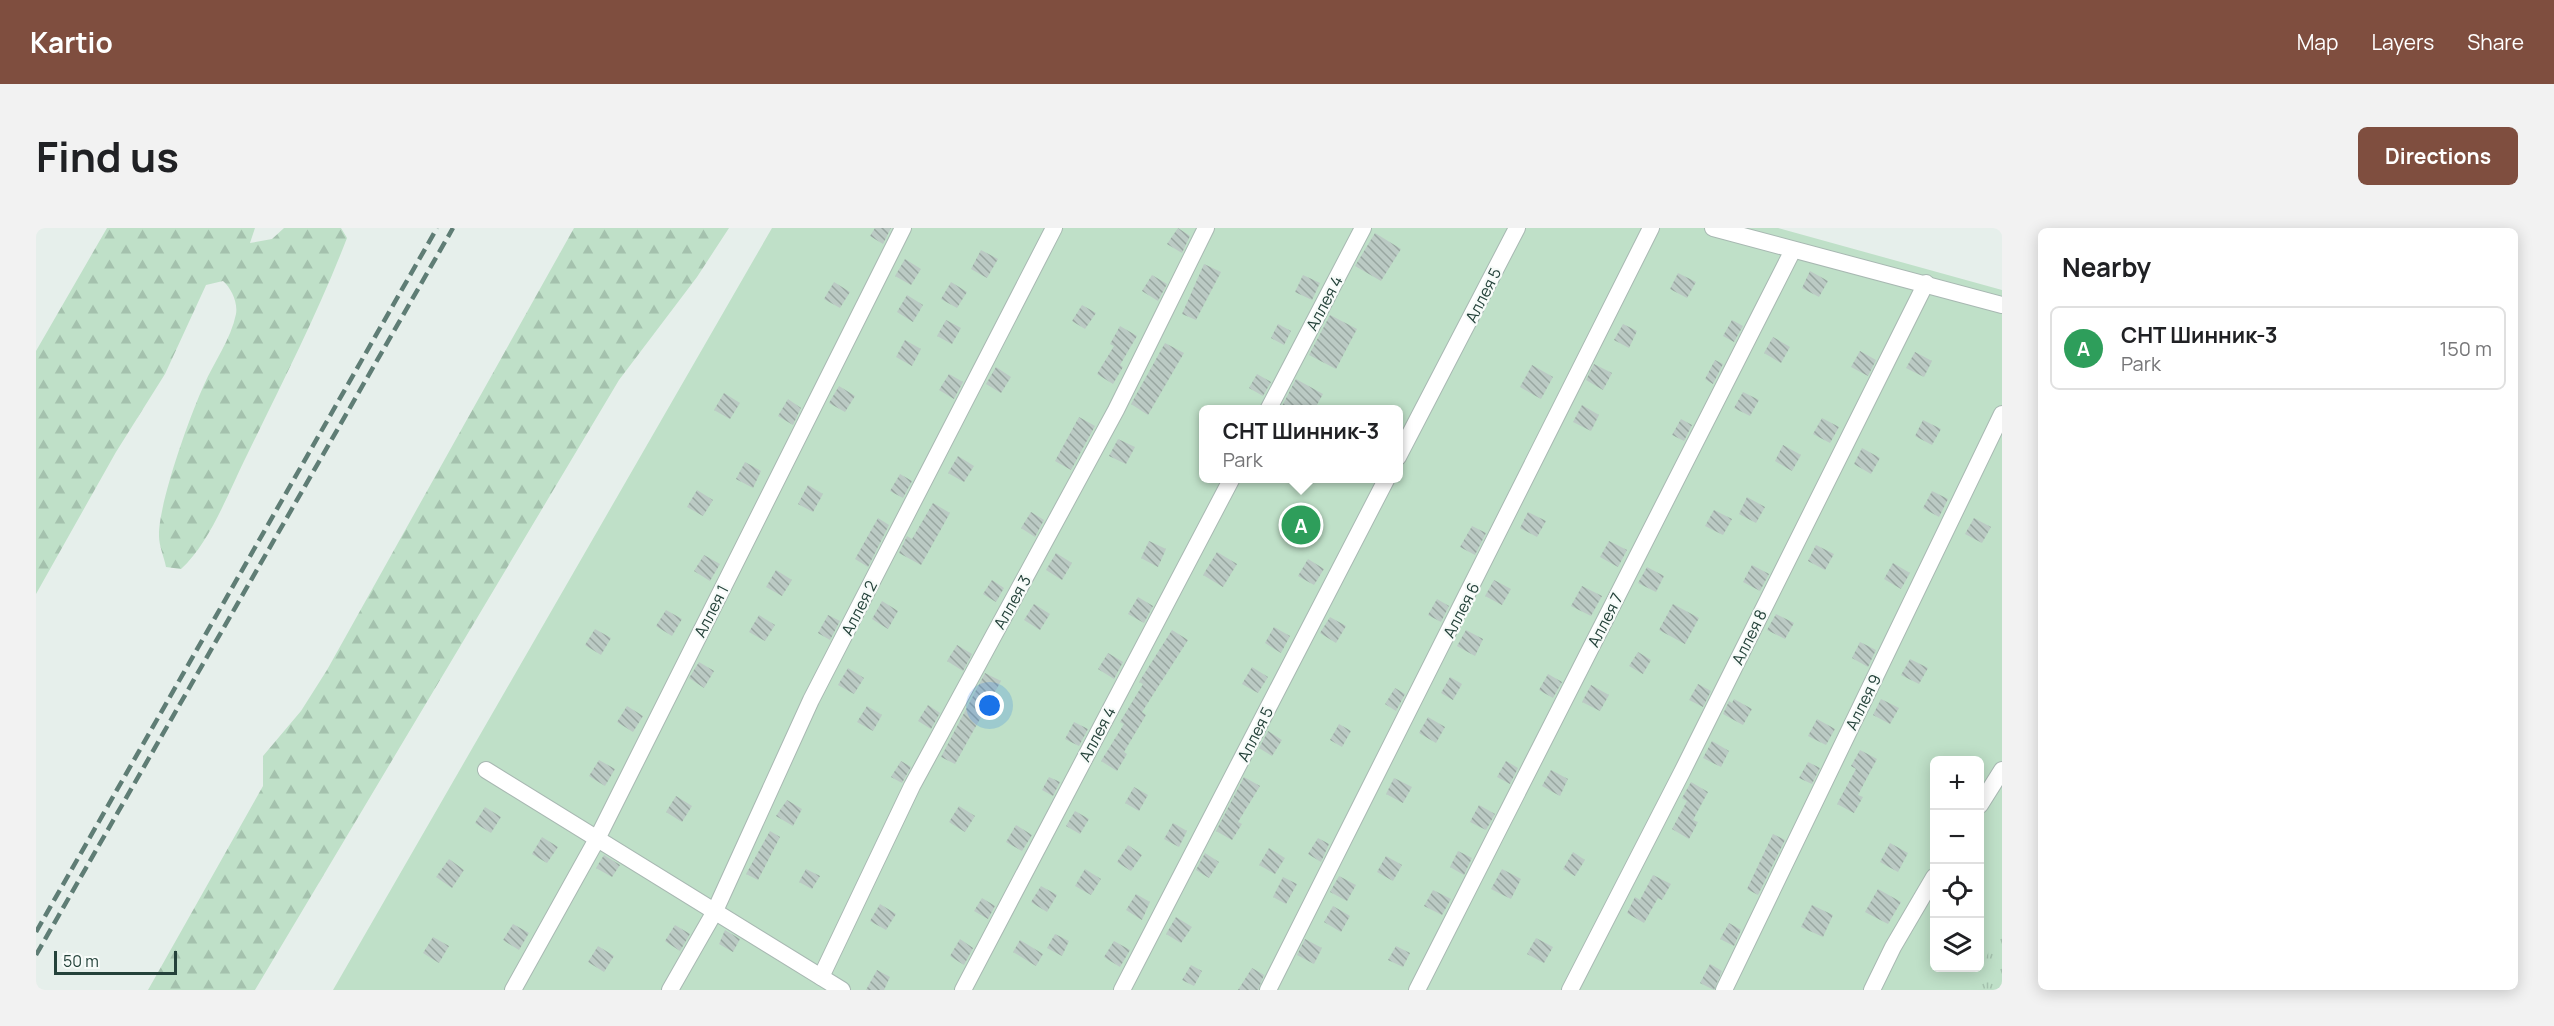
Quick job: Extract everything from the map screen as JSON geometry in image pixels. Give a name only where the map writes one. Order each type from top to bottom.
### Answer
[{"type":"lane","name":"Аллея 1","points":[[513,990],[597,839],[903,228]]},
{"type":"lane","name":"Аллея 2","points":[[670,990],[714,913],[811,700],[1054,228]]},
{"type":"lane","name":"Аллея 3","points":[[832,985],[912,786],[1116,410],[1206,228]]},
{"type":"lane","name":"Аллея 4","points":[[1271,405],[1363,228]]},
{"type":"lane","name":"Аллея 5","points":[[1403,447],[1517,228]]},
{"type":"lane","name":"Аллея 6","points":[[1268,990],[1651,228]]},
{"type":"lane","points":[[1713,228],[2002,305]]},
{"type":"lane","name":"Аллея 7","points":[[1417,990],[1793,250]]},
{"type":"lane","name":"Аллея 8","points":[[1570,990],[1682,772],[1926,283]]},
{"type":"lane","name":"Аллея 9","points":[[1724,990],[2002,414]]},
{"type":"lane","name":"Аллея 4","points":[[963,990],[1229,483]]},
{"type":"lane","name":"Аллея 5","points":[[1122,990],[1385,483]]},
{"type":"lane","points":[[486,770],[832,985]]},
{"type":"lane","points":[[1984,799],[2002,770]]},
{"type":"lane","points":[[1872,990],[1893,947],[1930,885]]},
{"type":"green space","points":[[107,228],[255,228],[250,243],[272,239],[284,228],[341,228],[347,238],[312,321],[226,500],[210,531],[191,558],[181,569],[166,567],[159,540],[160,522],[169,483],[191,417],[234,323],[235,300],[229,287],[223,281],[206,285],[165,374],[116,452],[36,594],[36,351]]},
{"type":"green space","points":[[574,228],[729,228],[697,277],[619,380],[255,990],[148,990],[263,786],[263,756],[301,711],[327,670]]},
{"type":"green space","points":[[772,228],[1778,228],[2002,290],[2002,923],[1984,962],[1984,756],[1930,756],[1930,972],[1979,972],[1971,990],[333,990]]},
{"type":"green space","points":[[2002,794],[2002,990],[1892,990],[1930,970],[1930,972],[1984,972],[1984,936]]},
{"type":"building","points":[[875,228],[891,228],[883,244],[870,236]]},
{"type":"building","points":[[1178,228],[1190,236],[1182,253],[1167,244]]},
{"type":"building","points":[[1375,233],[1401,249],[1381,281],[1355,266]]},
{"type":"building","points":[[981,250],[998,259],[987,278],[971,269]]},
{"type":"building","points":[[905,259],[921,269],[911,285],[895,276]]},
{"type":"building","points":[[1204,264],[1221,272],[1196,320],[1182,314]]},
{"type":"building","points":[[1810,271],[1828,281],[1819,297],[1802,288]]},
{"type":"building","points":[[1678,273],[1696,282],[1687,298],[1670,289]]},
{"type":"building","points":[[1152,275],[1167,284],[1158,301],[1142,291]]},
{"type":"building","points":[[1303,275],[1320,283],[1312,300],[1295,292]]},
{"type":"building","points":[[834,282],[850,292],[840,308],[824,299]]},
{"type":"building","points":[[951,282],[967,292],[957,308],[941,299]]},
{"type":"building","points":[[907,295],[923,305],[913,322],[897,312]]},
{"type":"building","points":[[1082,305],[1096,313],[1085,329],[1072,321]]},
{"type":"building","points":[[1330,315],[1357,329],[1336,369],[1309,355]]},
{"type":"building","points":[[946,320],[961,328],[952,344],[937,336]]},
{"type":"building","points":[[1732,320],[1743,326],[1734,342],[1723,336]]},
{"type":"building","points":[[1278,324],[1291,331],[1284,345],[1271,338]]},
{"type":"building","points":[[1623,324],[1637,331],[1629,348],[1614,340]]},
{"type":"building","points":[[1120,326],[1137,336],[1120,365],[1123,367],[1113,384],[1097,374],[1114,346],[1110,344]]},
{"type":"building","points":[[1773,337],[1790,347],[1781,363],[1764,353]]},
{"type":"building","points":[[905,340],[921,349],[912,366],[896,357]]},
{"type":"building","points":[[1165,343],[1184,353],[1148,415],[1131,404]]},
{"type":"building","points":[[1860,351],[1876,360],[1868,376],[1851,367]]},
{"type":"building","points":[[1915,352],[1932,361],[1924,377],[1906,368]]},
{"type":"building","points":[[1715,360],[1723,364],[1713,384],[1705,379]]},
{"type":"building","points":[[1594,364],[1612,373],[1603,390],[1586,380]]},
{"type":"building","points":[[1532,365],[1553,377],[1541,399],[1520,387]]},
{"type":"building","points":[[996,367],[1011,377],[1001,393],[986,384]]},
{"type":"building","points":[[949,374],[963,382],[954,399],[939,390]]},
{"type":"building","points":[[1257,374],[1271,382],[1263,396],[1249,388]]},
{"type":"building","points":[[1296,379],[1323,394],[1317,405],[1283,405]]},
{"type":"building","points":[[839,386],[855,396],[845,412],[829,403]]},
{"type":"building","points":[[1743,392],[1759,400],[1750,416],[1734,408]]},
{"type":"building","points":[[724,393],[740,403],[730,419],[714,410]]},
{"type":"building","points":[[788,399],[801,408],[793,425],[778,416]]},
{"type":"building","points":[[1582,405],[1599,415],[1591,431],[1573,422]]},
{"type":"building","points":[[1079,417],[1095,426],[1071,470],[1055,461]]},
{"type":"building","points":[[1822,418],[1839,427],[1830,443],[1813,434]]},
{"type":"building","points":[[1681,419],[1692,425],[1684,441],[1672,435]]},
{"type":"building","points":[[1923,420],[1941,429],[1932,445],[1915,436]]},
{"type":"building","points":[[1118,439],[1135,447],[1126,464],[1109,456]]},
{"type":"building","points":[[1783,445],[1801,455],[1792,471],[1775,461]]},
{"type":"building","points":[[1862,448],[1880,458],[1871,474],[1854,464]]},
{"type":"building","points":[[958,456],[974,466],[964,482],[948,473]]},
{"type":"building","points":[[745,462],[761,471],[753,488],[736,479]]},
{"type":"building","points":[[900,474],[912,481],[903,498],[890,491]]},
{"type":"building","points":[[808,485],[823,494],[813,512],[798,504]]},
{"type":"building","points":[[697,490],[713,500],[703,516],[687,507]]},
{"type":"building","points":[[1932,491],[1948,499],[1939,517],[1923,508]]},
{"type":"building","points":[[1747,497],[1765,507],[1756,523],[1739,514]]},
{"type":"building","points":[[933,503],[950,513],[921,565],[899,553],[907,536],[912,539]]},
{"type":"building","points":[[1714,510],[1732,519],[1723,535],[1705,526]]},
{"type":"building","points":[[1031,512],[1044,520],[1035,537],[1021,528]]},
{"type":"building","points":[[1528,512],[1546,521],[1537,537],[1520,528]]},
{"type":"building","points":[[878,518],[889,525],[868,567],[855,559]]},
{"type":"building","points":[[1974,518],[1991,527],[1982,543],[1965,534]]},
{"type":"building","points":[[1472,526],[1486,533],[1475,555],[1460,547]]},
{"type":"building","points":[[1149,541],[1166,549],[1158,567],[1141,558]]},
{"type":"building","points":[[1609,541],[1627,550],[1618,567],[1600,557]]},
{"type":"building","points":[[1816,545],[1834,554],[1825,570],[1808,561]]},
{"type":"building","points":[[1217,552],[1237,564],[1223,587],[1203,575]]},
{"type":"building","points":[[1056,553],[1072,563],[1062,580],[1046,570]]},
{"type":"building","points":[[704,555],[720,564],[710,581],[694,571]]},
{"type":"building","points":[[1308,559],[1324,569],[1314,585],[1298,576]]},
{"type":"building","points":[[1893,563],[1910,573],[1901,589],[1884,579]]},
{"type":"building","points":[[1752,565],[1769,574],[1760,591],[1743,582]]},
{"type":"building","points":[[1647,567],[1664,576],[1656,592],[1638,583]]},
{"type":"building","points":[[776,570],[792,580],[782,596],[766,587]]},
{"type":"building","points":[[992,580],[1004,588],[996,602],[983,594]]},
{"type":"building","points":[[1494,580],[1511,589],[1502,605],[1485,596]]},
{"type":"building","points":[[1582,586],[1602,596],[1591,616],[1571,606]]},
{"type":"building","points":[[1138,597],[1153,606],[1144,623],[1128,614]]},
{"type":"building","points":[[1437,599],[1449,606],[1441,622],[1428,615]]},
{"type":"building","points":[[882,601],[898,611],[888,629],[872,619]]},
{"type":"building","points":[[1034,604],[1050,614],[1040,630],[1024,620]]},
{"type":"building","points":[[1673,604],[1699,618],[1685,644],[1659,630]]},
{"type":"building","points":[[666,610],[682,619],[672,636],[656,626]]},
{"type":"building","points":[[1776,614],[1794,623],[1785,639],[1767,630]]},
{"type":"building","points":[[759,615],[775,625],[765,641],[749,632]]},
{"type":"building","points":[[828,615],[840,621],[830,640],[818,633]]},
{"type":"building","points":[[1330,617],[1346,626],[1336,643],[1320,633]]},
{"type":"building","points":[[1274,627],[1290,636],[1281,653],[1265,643]]},
{"type":"building","points":[[595,629],[611,638],[601,655],[585,645]]},
{"type":"building","points":[[1172,630],[1188,640],[1142,712],[1146,715],[1124,752],[1127,754],[1117,771],[1101,761],[1124,724],[1120,722],[1143,684],[1139,682]]},
{"type":"building","points":[[1466,630],[1483,639],[1475,656],[1457,646]]},
{"type":"building","points":[[1860,642],[1876,650],[1868,667],[1852,658]]},
{"type":"building","points":[[957,645],[972,654],[963,671],[947,661]]},
{"type":"building","points":[[1638,652],[1651,660],[1643,674],[1629,666]]},
{"type":"building","points":[[1108,653],[1123,662],[1114,679],[1098,669]]},
{"type":"building","points":[[1910,659],[1928,668],[1919,684],[1901,675]]},
{"type":"building","points":[[699,662],[714,671],[704,688],[689,678]]},
{"type":"building","points":[[1252,667],[1268,677],[1258,693],[1242,684]]},
{"type":"building","points":[[848,668],[864,678],[854,694],[838,685]]},
{"type":"building","points":[[985,673],[1001,681],[955,764],[941,757]]},
{"type":"building","points":[[1548,674],[1562,682],[1553,698],[1539,690]]},
{"type":"building","points":[[1450,677],[1462,684],[1453,700],[1441,693]]},
{"type":"building","points":[[1698,684],[1711,691],[1703,707],[1689,700]]},
{"type":"building","points":[[1591,685],[1609,695],[1600,711],[1582,702]]},
{"type":"building","points":[[1395,688],[1405,694],[1396,711],[1385,704]]},
{"type":"building","points":[[1734,699],[1752,709],[1743,725],[1723,714],[1729,701],[1732,703]]},
{"type":"building","points":[[1881,699],[1899,708],[1890,724],[1873,715]]},
{"type":"building","points":[[928,705],[940,713],[931,729],[918,721]]},
{"type":"building","points":[[627,706],[643,716],[633,732],[617,722]]},
{"type":"building","points":[[867,706],[882,715],[873,731],[857,722]]},
{"type":"building","points":[[1428,717],[1445,727],[1436,743],[1419,733]]},
{"type":"building","points":[[1817,719],[1835,729],[1826,745],[1808,736]]},
{"type":"building","points":[[1074,722],[1088,729],[1079,746],[1065,739]]},
{"type":"building","points":[[1339,724],[1351,731],[1342,747],[1330,740]]},
{"type":"building","points":[[1268,731],[1282,740],[1272,756],[1259,748]]},
{"type":"building","points":[[1712,741],[1729,751],[1721,767],[1703,758]]},
{"type":"building","points":[[1860,750],[1877,759],[1858,795],[1863,797],[1854,813],[1837,804],[1856,769],[1851,766]]},
{"type":"building","points":[[599,760],[615,769],[605,786],[589,776]]},
{"type":"building","points":[[901,761],[911,767],[902,783],[891,777]]},
{"type":"building","points":[[1506,761],[1518,768],[1510,784],[1497,777]]},
{"type":"building","points":[[1808,762],[1820,768],[1812,784],[1799,778]]},
{"type":"building","points":[[1551,770],[1568,779],[1560,796],[1542,786]]},
{"type":"building","points":[[1049,777],[1060,782],[1053,796],[1042,790]]},
{"type":"building","points":[[1244,777],[1260,786],[1238,822],[1242,824],[1232,840],[1216,831]]},
{"type":"building","points":[[1394,778],[1412,787],[1403,803],[1386,794]]},
{"type":"building","points":[[1691,782],[1708,792],[1693,820],[1698,822],[1689,839],[1672,829],[1687,801],[1682,798]]},
{"type":"building","points":[[1134,787],[1148,795],[1139,811],[1125,803]]},
{"type":"building","points":[[676,796],[692,806],[682,822],[666,812]]},
{"type":"building","points":[[787,800],[802,809],[793,826],[776,816]]},
{"type":"building","points":[[1479,805],[1495,814],[1486,830],[1470,822]]},
{"type":"building","points":[[959,806],[975,816],[965,832],[949,822]]},
{"type":"building","points":[[485,807],[501,817],[491,833],[475,823]]},
{"type":"building","points":[[1075,811],[1089,819],[1080,834],[1066,826]]},
{"type":"building","points":[[1173,823],[1187,831],[1179,847],[1164,839]]},
{"type":"building","points":[[1016,825],[1032,835],[1022,851],[1006,842]]},
{"type":"building","points":[[770,831],[780,837],[758,880],[746,874]]},
{"type":"building","points":[[1773,834],[1785,840],[1758,895],[1747,889]]},
{"type":"building","points":[[542,837],[558,847],[547,863],[532,854]]},
{"type":"building","points":[[1318,838],[1329,844],[1321,862],[1308,854]]},
{"type":"building","points":[[1890,843],[1908,853],[1898,872],[1880,862]]},
{"type":"building","points":[[1128,845],[1142,855],[1131,871],[1117,862]]},
{"type":"building","points":[[1269,848],[1285,858],[1275,874],[1259,865]]},
{"type":"building","points":[[1458,851],[1472,858],[1464,875],[1450,867]]},
{"type":"building","points":[[1573,852],[1585,860],[1575,876],[1563,869]]},
{"type":"building","points":[[1205,853],[1219,862],[1209,878],[1196,870]]},
{"type":"building","points":[[604,855],[620,865],[612,877],[596,868]]},
{"type":"building","points":[[1386,856],[1402,865],[1393,881],[1377,872]]},
{"type":"building","points":[[449,859],[464,870],[452,888],[436,877]]},
{"type":"building","points":[[806,869],[820,876],[812,889],[799,882]]},
{"type":"building","points":[[1085,869],[1101,879],[1091,895],[1075,886]]},
{"type":"building","points":[[1502,869],[1521,879],[1511,899],[1491,889]]},
{"type":"building","points":[[1653,875],[1671,884],[1662,900],[1658,898],[1644,923],[1627,913],[1635,897],[1640,900]]},
{"type":"building","points":[[1339,876],[1356,885],[1347,901],[1330,892]]},
{"type":"building","points":[[1283,877],[1297,884],[1286,904],[1273,897]]},
{"type":"building","points":[[1041,886],[1057,895],[1047,912],[1031,902]]},
{"type":"building","points":[[1878,889],[1901,902],[1888,924],[1865,912]]},
{"type":"building","points":[[1433,890],[1451,899],[1442,915],[1424,906]]},
{"type":"building","points":[[1136,894],[1150,902],[1142,920],[1126,910]]},
{"type":"building","points":[[982,898],[995,906],[988,919],[974,911]]},
{"type":"building","points":[[880,904],[896,914],[886,930],[870,921]]},
{"type":"building","points":[[1812,905],[1833,915],[1823,937],[1801,927]]},
{"type":"building","points":[[1333,906],[1350,916],[1341,932],[1324,922]]},
{"type":"building","points":[[1176,917],[1192,927],[1181,943],[1166,934]]},
{"type":"building","points":[[1729,923],[1741,930],[1734,946],[1720,939]]},
{"type":"building","points":[[513,924],[529,933],[519,950],[503,940]]},
{"type":"building","points":[[675,925],[690,934],[680,951],[665,941]]},
{"type":"building","points":[[725,930],[740,939],[733,952],[719,944]]},
{"type":"building","points":[[1055,934],[1069,941],[1062,956],[1047,948]]},
{"type":"building","points":[[433,937],[449,946],[439,963],[423,953]]},
{"type":"building","points":[[1536,938],[1553,947],[1544,963],[1527,954]]},
{"type":"building","points":[[960,939],[973,948],[964,965],[950,956]]},
{"type":"building","points":[[1305,939],[1322,948],[1314,964],[1297,955]]},
{"type":"building","points":[[1020,940],[1043,954],[1036,966],[1013,952]]},
{"type":"building","points":[[1114,941],[1130,950],[1120,967],[1104,957]]},
{"type":"building","points":[[598,946],[614,956],[604,972],[588,962]]},
{"type":"building","points":[[1396,946],[1410,953],[1403,967],[1388,960]]},
{"type":"building","points":[[1710,964],[1722,971],[1714,990],[1700,983]]},
{"type":"building","points":[[1191,965],[1202,971],[1194,986],[1182,980]]},
{"type":"building","points":[[1252,968],[1264,975],[1258,990],[1238,990]]},
{"type":"building","points":[[877,970],[890,977],[884,990],[866,990]]},
{"type":"railway","points":[[36,932],[437,228]]},
{"type":"railway","points":[[36,955],[453,228]]},
{"type":"place","name":"СНТ Шинник-3","points":[[1301,525]]}]
